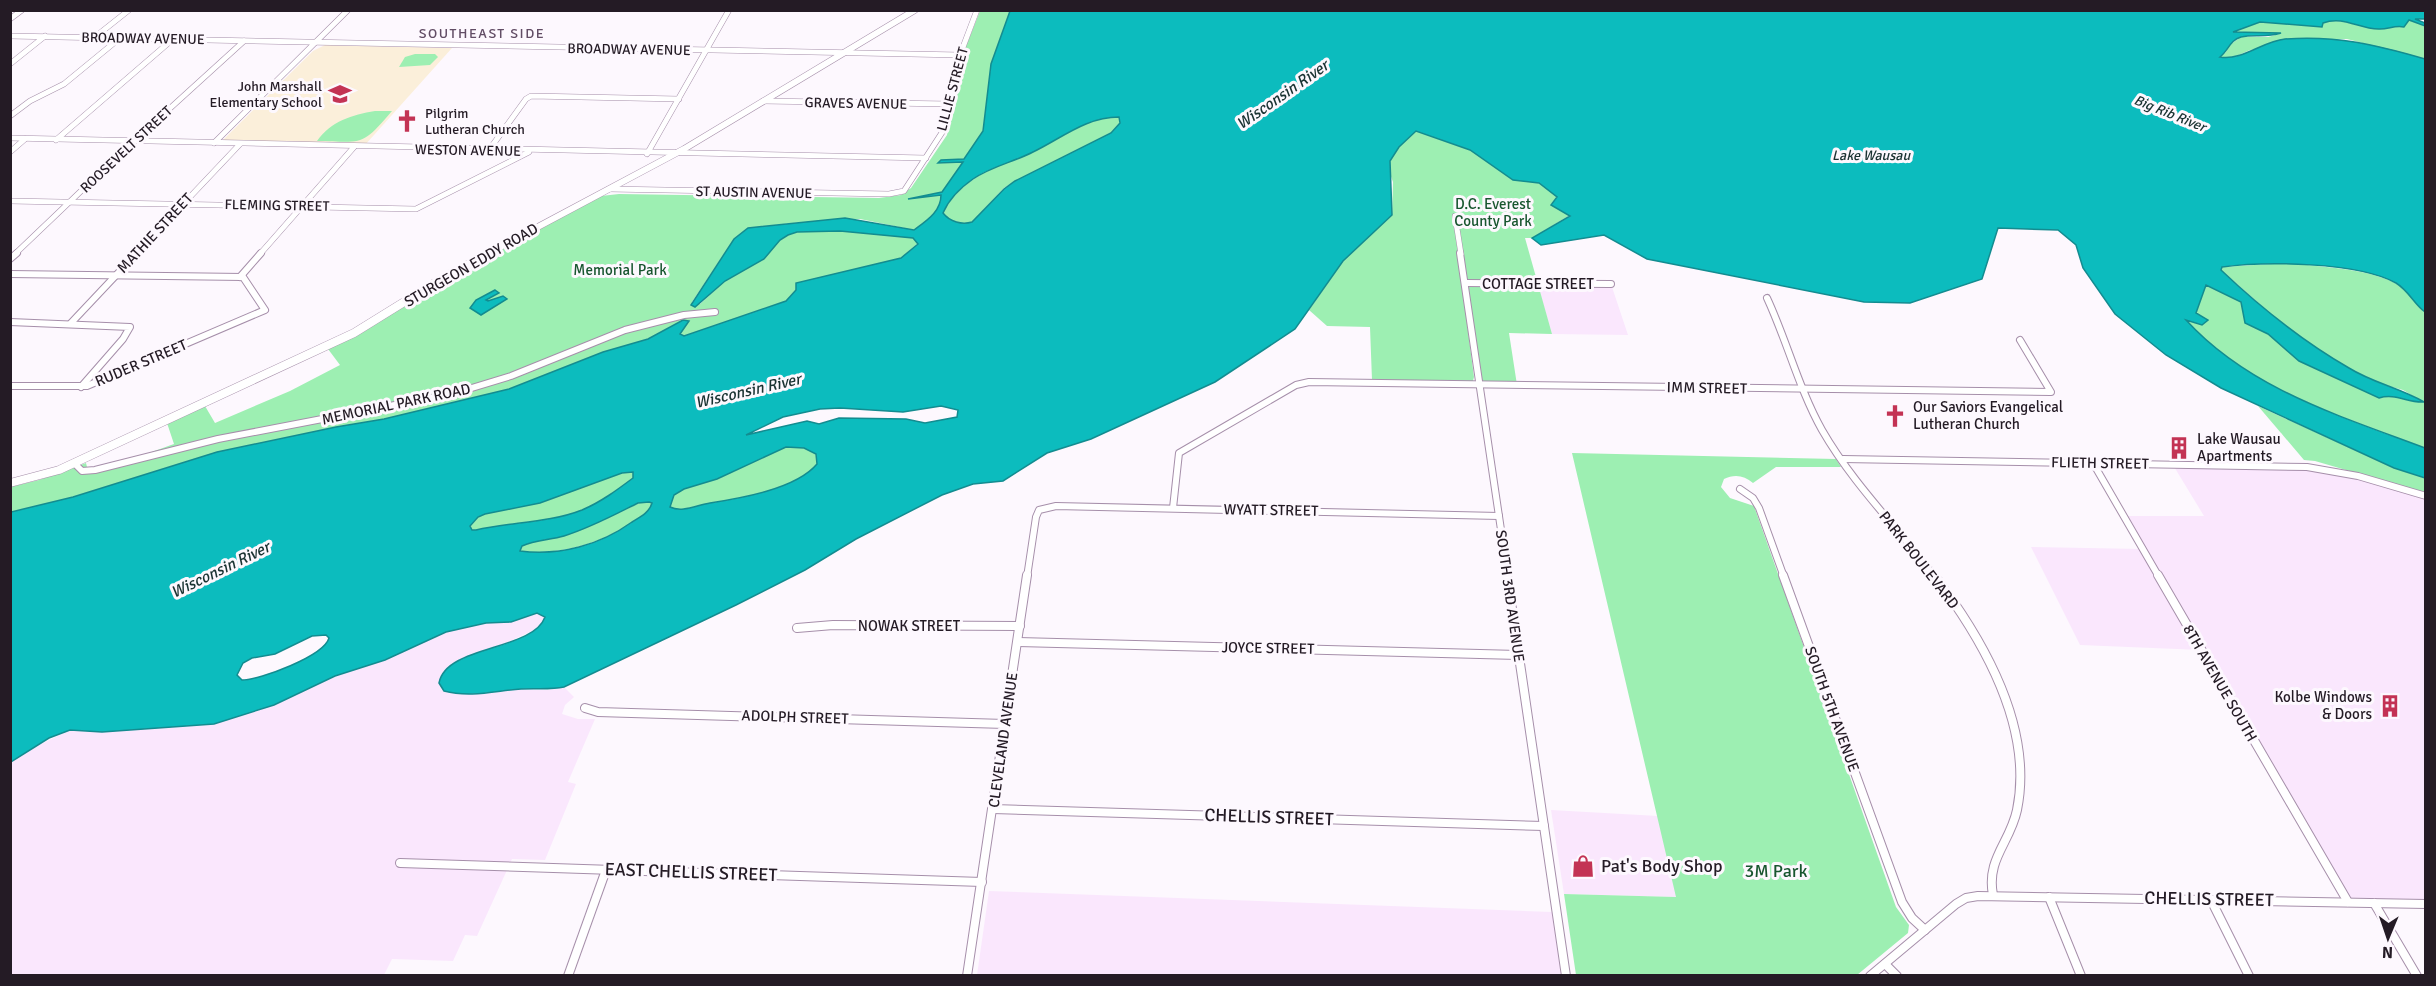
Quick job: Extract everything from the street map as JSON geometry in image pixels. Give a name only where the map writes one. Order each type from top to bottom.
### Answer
[{"type":"street","points":[[10,19],[22,10]]},
{"type":"street","points":[[95,37],[129,10]]},
{"type":"street","points":[[214,143],[348,10]]},
{"type":"street","points":[[647,154],[729,10]]},
{"type":"street","name":"STURGEON EDDY ROAD","points":[[10,483],[44,476],[344,339],[446,276],[674,154],[915,10]]},
{"type":"street","name":"LILLIE STREET","points":[[900,193],[907,189],[943,131],[960,55],[977,10]]},
{"type":"street","name":"BROADWAY AVENUE","points":[[10,36],[960,55]]},
{"type":"street","points":[[10,64],[45,36]]},
{"type":"street","points":[[10,116],[30,101],[64,84],[120,38]]},
{"type":"street","points":[[56,140],[173,39]]},
{"type":"street","name":"ROOSEVELT STREET","points":[[10,259],[133,141],[244,41]]},
{"type":"street","points":[[489,150],[529,97],[679,99]]},
{"type":"street","name":"GRAVES AVENUE","points":[[763,101],[949,104]]},
{"type":"street","name":"WESTON AVENUE","points":[[10,138],[647,154],[926,158]]},
{"type":"street","points":[[10,152],[25,139]]},
{"type":"street","name":"MATHIE STREET","points":[[71,323],[240,144]]},
{"type":"street","points":[[10,274],[240,277],[354,147]]},
{"type":"street","name":"FLEMING STREET","points":[[10,201],[416,209],[530,151]]},
{"type":"street","name":"ST AUSTIN AVENUE","points":[[609,189],[900,193]]},
{"type":"street","name":"SOUTH 3RD AVENUE","points":[[1455,216],[1566,975]]},
{"type":"street","name":"RUDER STREET","points":[[10,386],[81,387],[109,378],[265,310],[246,279],[240,277]]},
{"type":"street","name":"COTTAGE STREET","points":[[1466,283],[1611,284]]},
{"type":"street","name":"PARK BOULEVARD","points":[[1767,298],[1824,433],[1886,517],[1937,578],[1984,650],[2004,699],[2019,764],[2020,790],[2013,825],[1990,869],[1988,879],[1993,896]]},
{"type":"street","name":"MEMORIAL PARK ROAD","points":[[74,463],[81,471],[95,470],[234,435],[465,390],[513,376],[629,328],[682,315],[715,312]]},
{"type":"street","points":[[10,322],[130,327],[123,339],[81,387]]},
{"type":"street","name":"IMM STREET","points":[[1302,383],[2052,392],[2020,340]]},
{"type":"street","points":[[1173,508],[1176,460],[1179,453],[1302,383]]},
{"type":"street","name":"FLIETH STREET","points":[[1843,459],[2307,467],[2358,476],[2426,496]]},
{"type":"street","name":"8TH AVENUE SOUTH","points":[[2094,463],[2348,902]]},
{"type":"street","name":"SOUTH 5TH AVENUE","points":[[1740,489],[1753,498],[1759,508],[1902,902],[1912,918],[1925,930]]},
{"type":"street","name":"WYATT STREET","points":[[1044,507],[1499,516]]},
{"type":"street","name":"CLEVELAND AVENUE","points":[[967,975],[1036,517],[1044,507]]},
{"type":"street","name":"NOWAK STREET","points":[[797,628],[832,625],[1020,626]]},
{"type":"street","name":"JOYCE STREET","points":[[1018,642],[1518,655]]},
{"type":"street","name":"ADOLPH STREET","points":[[585,708],[609,712],[1005,724]]},
{"type":"street","name":"CHELLIS STREET","points":[[993,809],[1544,826]]},
{"type":"street","name":"EAST CHELLIS STREET","points":[[400,863],[982,882]]},
{"type":"street","points":[[568,975],[606,870]]},
{"type":"street","points":[[1870,975],[1956,904],[1966,898],[1993,896]]},
{"type":"street","name":"CHELLIS STREET","points":[[1993,896],[2426,904]]},
{"type":"street","points":[[2049,897],[2081,975]]},
{"type":"street","points":[[2211,900],[2249,975]]},
{"type":"street","points":[[2374,903],[2417,975]]},
{"type":"street","points":[[1885,964],[1897,975]]},
{"type":"shaded area","name":"John Marshall Elementary School","points":[[325,45],[452,48],[365,145],[223,140],[313,51]]},
{"type":"shaded area","points":[[1537,283],[1611,284],[1628,335],[1552,334]]},
{"type":"shaded area","points":[[2173,465],[2290,466],[2360,478],[2425,496],[2425,904],[2348,902],[2201,650],[2080,645],[2031,547],[2142,549],[2124,516],[2204,516]]},
{"type":"shaded area","points":[[537,613],[545,616],[543,622],[534,630],[497,647],[444,691],[479,694],[564,687],[574,697],[565,705],[562,714],[578,719],[595,719],[568,782],[576,784],[545,860],[512,859],[477,936],[465,935],[453,961],[392,959],[384,975],[11,975],[10,762],[70,730],[102,732],[214,724],[274,705],[335,676],[385,660],[446,632],[486,623],[511,622]]},
{"type":"shaded area","points":[[1551,810],[1658,816],[1677,897],[1564,894]]},
{"type":"shaded area","points":[[989,891],[1552,912],[1561,975],[977,975]]},
{"type":"green space","name":"Memorial Park","points":[[980,11],[1010,11],[991,64],[983,131],[964,159],[941,160],[939,163],[963,162],[942,192],[915,198],[941,195],[939,207],[932,216],[914,230],[860,219],[748,228],[734,239],[692,302],[700,304],[725,281],[764,259],[779,240],[797,232],[840,231],[913,237],[918,243],[901,258],[796,284],[796,290],[786,301],[684,336],[680,335],[683,320],[648,339],[603,352],[509,389],[384,419],[217,452],[73,497],[11,512],[10,487],[39,480],[86,463],[87,467],[97,467],[119,463],[174,444],[167,423],[205,406],[215,423],[290,391],[340,365],[328,349],[365,331],[439,283],[601,196],[619,194],[879,198],[901,195],[911,188],[947,135],[961,59]]},
{"type":"green space","points":[[2409,20],[2425,26],[2425,59],[2347,39],[2316,40],[2250,50],[2232,58],[2219,57],[2226,52],[2228,46],[2241,37],[2268,37],[2279,34],[2230,32],[2260,22],[2322,27],[2323,23],[2338,21],[2380,29],[2404,27]]},
{"type":"green space","points":[[415,54],[435,54],[438,57],[430,65],[399,67],[405,57]]},
{"type":"green space","points":[[375,111],[392,111],[367,137],[344,142],[317,141],[335,124]]},
{"type":"green space","points":[[1120,117],[1120,123],[1111,133],[1004,188],[972,222],[956,222],[943,213],[960,190],[987,171],[1029,154],[1084,125],[1107,118]]},
{"type":"green space","name":"D.C. Everest County Park","points":[[1416,131],[1470,150],[1513,180],[1539,183],[1557,197],[1551,204],[1570,215],[1532,238],[1525,238],[1552,334],[1509,333],[1517,385],[1480,384],[1456,238],[1473,381],[1372,380],[1370,327],[1327,326],[1309,310],[1343,261],[1392,215],[1393,182],[1389,171],[1390,161],[1399,147]]},
{"type":"green space","points":[[2288,263],[2343,269],[2383,278],[2400,286],[2425,312],[2425,448],[2344,418],[2266,382],[2213,348],[2184,319],[2202,325],[2207,320],[2196,313],[2206,285],[2241,302],[2245,323],[2268,334],[2299,361],[2379,398],[2391,397],[2423,402],[2403,390],[2381,384],[2349,369],[2289,330],[2221,270],[2221,267]]},
{"type":"green space","points":[[2258,406],[2394,468],[2425,478],[2425,493],[2315,461],[2304,460]]},
{"type":"green space","points":[[786,447],[804,448],[816,454],[817,464],[796,480],[768,491],[685,509],[670,507],[674,495],[684,489],[717,479]]},
{"type":"green space","name":"3M Park","points":[[1572,453],[1836,459],[1841,467],[1776,467],[1753,483],[1743,477],[1731,476],[1724,479],[1721,487],[1730,498],[1754,506],[1896,907],[1909,925],[1908,933],[1857,975],[1576,975],[1564,894],[1676,897]]},
{"type":"green space","points":[[634,472],[633,478],[609,496],[582,510],[543,520],[476,530],[472,530],[470,526],[478,517],[485,514],[540,503],[622,473]]},
{"type":"green space","points":[[639,503],[652,503],[647,512],[606,537],[565,549],[520,552],[522,546],[527,544],[574,533]]},
{"type":"water","name":"Lake Wausau","points":[[1010,11],[2425,11],[2425,19],[2415,19],[2425,23],[2425,26],[2409,20],[2404,27],[2383,29],[2338,21],[2323,23],[2322,27],[2260,22],[2233,32],[2281,33],[2241,37],[2234,41],[2220,57],[2244,54],[2285,39],[2322,38],[2356,42],[2425,59],[2425,312],[2396,283],[2359,271],[2286,264],[2240,265],[2222,267],[2221,270],[2282,323],[2332,358],[2358,373],[2424,402],[2391,397],[2379,398],[2299,361],[2268,334],[2245,323],[2241,302],[2206,285],[2196,313],[2208,320],[2202,325],[2186,320],[2238,365],[2267,382],[2329,412],[2425,448],[2425,478],[2394,468],[2221,388],[2166,355],[2115,314],[2083,268],[2076,245],[2058,230],[1998,228],[1982,279],[1910,303],[1864,302],[1647,259],[1604,235],[1541,245],[1532,238],[1570,216],[1551,205],[1557,197],[1539,183],[1513,180],[1470,150],[1416,131],[1399,147],[1390,161],[1392,215],[1343,261],[1295,329],[1215,382],[1091,439],[1047,453],[1003,481],[973,484],[942,495],[856,539],[805,570],[564,687],[463,694],[444,691],[439,683],[445,671],[457,661],[508,643],[537,628],[545,617],[537,613],[511,622],[486,623],[446,632],[385,660],[335,676],[274,705],[214,724],[102,732],[70,730],[49,738],[11,762],[11,512],[73,497],[217,452],[384,419],[509,389],[603,352],[648,339],[683,320],[689,321],[680,334],[684,336],[786,301],[796,290],[796,283],[901,258],[918,244],[913,238],[840,231],[797,232],[780,240],[764,259],[725,281],[695,307],[691,305],[734,239],[748,228],[845,218],[914,230],[932,216],[941,195],[908,199],[942,192],[963,162],[938,163],[941,160],[964,159],[983,131],[991,64]],"holes":[[[1119,117],[1120,123],[1111,133],[1015,181],[1004,189],[972,222],[956,222],[943,213],[955,194],[980,175],[1026,155],[1085,124]],[[941,406],[958,410],[957,417],[925,423],[906,419],[839,418],[819,424],[807,421],[746,435],[783,417],[820,409],[903,412]],[[786,447],[804,448],[816,454],[817,464],[808,473],[782,486],[752,495],[685,509],[670,507],[674,495],[684,489],[717,479]],[[633,472],[633,478],[602,500],[582,510],[543,520],[476,530],[472,530],[470,526],[478,517],[485,514],[540,503],[622,473]],[[638,503],[652,503],[641,516],[620,530],[593,543],[550,552],[520,551],[522,546],[527,544],[574,533]],[[326,635],[329,638],[325,645],[316,652],[290,666],[251,679],[242,680],[237,675],[243,663],[252,658],[275,654],[312,636]]]},
{"type":"water","points":[[495,290],[499,293],[486,300],[503,296],[507,299],[481,315],[470,308],[476,300]]},
{"type":"place","name":"John Marshall Elementary School","points":[[340,94]]},
{"type":"place","name":"Pilgrim Lutheran Church","points":[[407,121]]},
{"type":"place","name":"Our Saviors Evangelical Lutheran Church","points":[[1895,416]]},
{"type":"place","name":"Lake Wausau Apartments","points":[[2179,448]]},
{"type":"place","name":"Kolbe Windows & Doors","points":[[2390,706]]},
{"type":"place","name":"Pat's Body Shop","points":[[1583,866]]},
{"type":"district","name":"SOUTHEAST SIDE","points":[[482,33]]},
{"type":"water label","name":"Wisconsin River","points":[[1282,94]]},
{"type":"water label","name":"Big Rib River","points":[[2170,113]]},
{"type":"water label","name":"Wisconsin River","points":[[748,390]]},
{"type":"water label","name":"Wisconsin River","points":[[220,569]]}]
